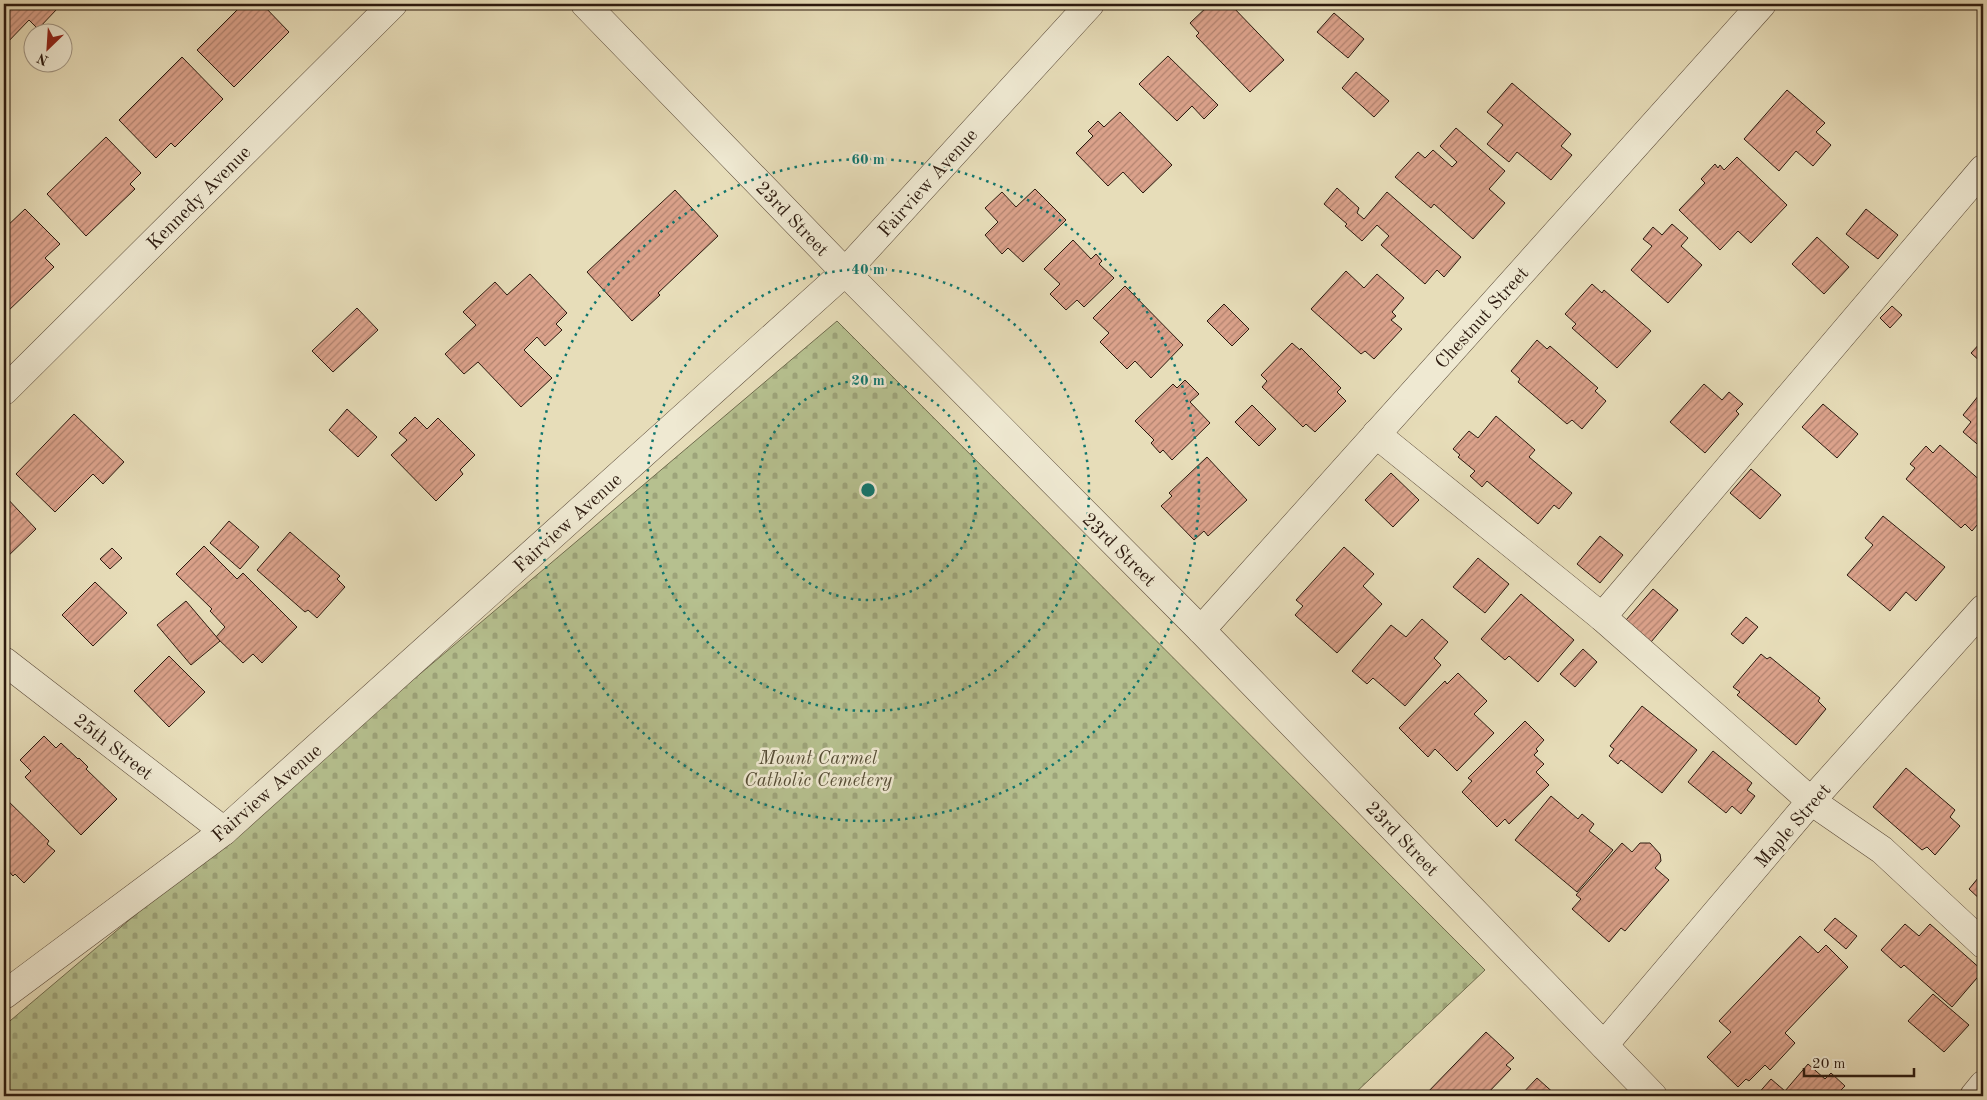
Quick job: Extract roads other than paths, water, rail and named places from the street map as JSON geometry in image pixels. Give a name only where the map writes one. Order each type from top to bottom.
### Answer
[{"type":"street","name":"Kennedy Avenue","points":[[4,390],[393,4]]},
{"type":"street","name":"23rd Street","points":[[585,4],[846,272],[1201,630],[1653,1096]]},
{"type":"street","name":"Fairview Avenue","points":[[4,995],[224,831],[846,272],[1090,4]]},
{"type":"street","name":"Chestnut Street","points":[[1201,630],[1762,4]]},
{"type":"street","points":[[1602,617],[1983,169]]},
{"type":"street","points":[[1376,434],[1602,617],[1811,801],[1882,850],[1983,944]]},
{"type":"street","name":"Maple Street","points":[[1604,1045],[1811,801],[1983,609]]},
{"type":"street","name":"25th Street","points":[[4,661],[224,831]]},
{"type":"street","points":[[1974,1096],[1983,1085]]},
{"type":"park label","name":"Mount Carmel Catholic Cemetery","points":[[818,768]]}]
